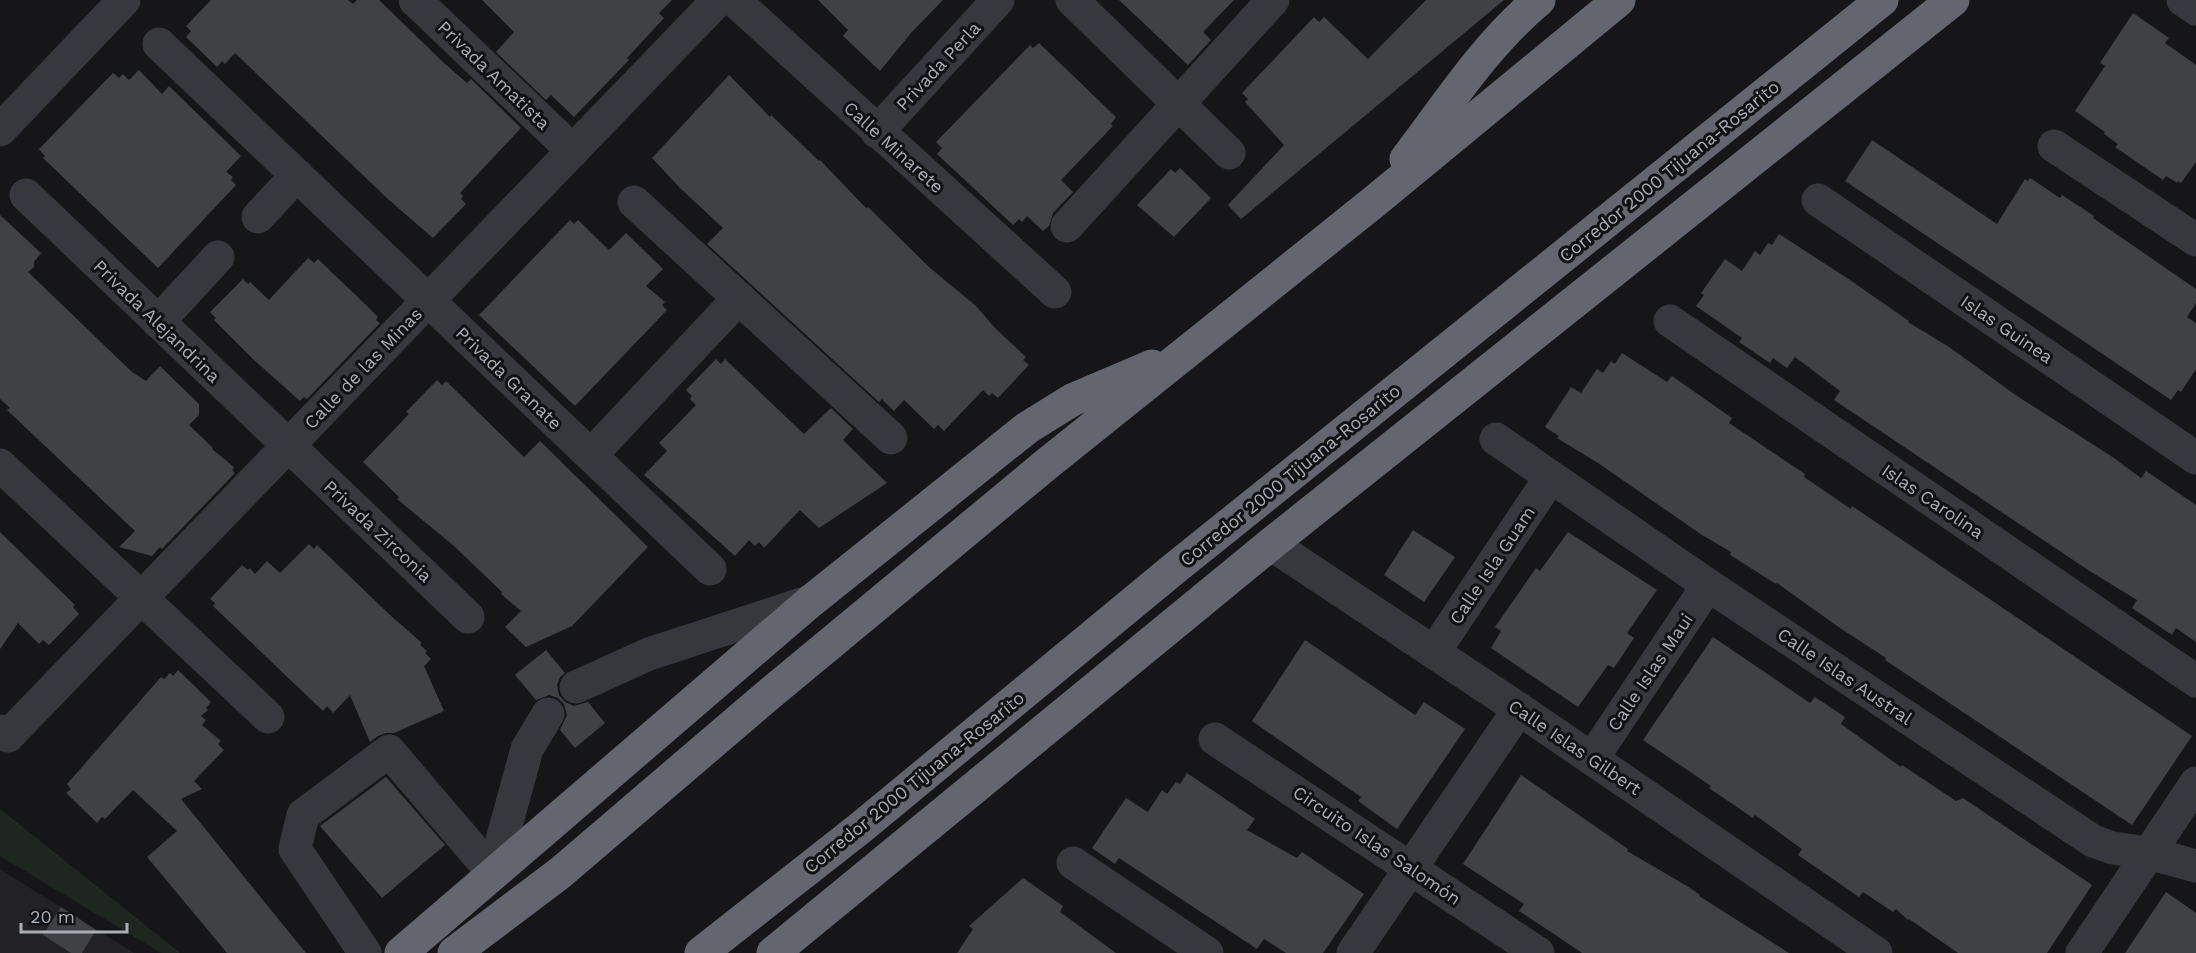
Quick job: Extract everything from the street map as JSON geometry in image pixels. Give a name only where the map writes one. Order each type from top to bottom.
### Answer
[{"type":"highway","points":[[1375,201],[1488,50],[1524,12],[1539,0]]},
{"type":"highway","points":[[466,953],[785,681],[1048,463],[1375,201],[1619,0]]},
{"type":"highway","name":"Corredor 2000 Tijuana-Rosarito","points":[[701,953],[859,829],[1175,568],[1882,0]]},
{"type":"highway","points":[[773,953],[1271,544],[1953,0]]},
{"type":"highway","points":[[401,953],[811,601],[1027,428],[1072,400],[1192,348]]},
{"type":"highway","points":[[454,953],[560,873]]},
{"type":"street","points":[[0,130],[124,0]]},
{"type":"street","name":"Privada Amatista","points":[[415,0],[573,151]]},
{"type":"street","name":"Calle de las Minas","points":[[4,734],[142,598],[718,0]]},
{"type":"street","name":"Calle Minarete","points":[[734,0],[1055,292]]},
{"type":"street","name":"Privada Perla","points":[[877,132],[998,0]]},
{"type":"street","points":[[1072,0],[1229,153]]},
{"type":"street","points":[[1067,226],[1273,0]]},
{"type":"street","points":[[2183,0],[2196,9]]},
{"type":"street","points":[[159,44],[428,301]]},
{"type":"street","points":[[2054,146],[2196,240]]},
{"type":"street","points":[[258,218],[297,175]]},
{"type":"street","name":"Privada Alejandrina","points":[[26,195],[288,446]]},
{"type":"street","name":"Islas Guinea","points":[[1818,200],[2196,458]]},
{"type":"street","points":[[634,202],[891,438]]},
{"type":"street","points":[[158,322],[218,257]]},
{"type":"street","points":[[591,455],[739,298]]},
{"type":"street","name":"Privada Granate","points":[[428,301],[710,569]]},
{"type":"street","name":"Islas Carolina","points":[[1670,321],[2196,681]]},
{"type":"street","name":"Calle Islas Austral","points":[[1496,439],[1708,585],[2093,841],[2113,848],[2149,853],[2196,866]]},
{"type":"street","name":"Privada Zirconia","points":[[288,446],[468,617]]},
{"type":"street","points":[[0,465],[268,717]]},
{"type":"street","name":"Calle Isla Guam","points":[[1434,652],[1550,478]]},
{"type":"street","name":"Calle Islas Gilbert","points":[[1271,544],[1519,709],[1876,953]]},
{"type":"street","name":"Calle Islas Maui","points":[[1592,759],[1708,585]]},
{"type":"street","points":[[576,687],[649,654],[811,601]]},
{"type":"street","points":[[1353,953],[1519,709]]},
{"type":"street","points":[[493,873],[526,749],[548,714]]},
{"type":"street","name":"Circuito Islas Salomón","points":[[1215,739],[1538,953]]},
{"type":"street","points":[[365,953],[295,849],[303,815],[389,751],[493,873]]},
{"type":"street","points":[[2082,953],[2196,783]]},
{"type":"street","points":[[1073,863],[1207,953]]},
{"type":"shaded area","points":[[0,809],[180,953],[161,953],[0,856]]},
{"type":"shaded area","points":[[0,869],[134,953],[0,953]]},
{"type":"building","points":[[211,0],[348,0],[353,4],[357,0],[379,0],[444,63],[467,83],[471,79],[521,128],[460,193],[463,196],[461,199],[466,204],[433,238],[389,200],[235,53],[225,64],[222,61],[217,67],[186,37],[191,31],[186,26]]},
{"type":"building","points":[[482,0],[672,0],[659,13],[664,18],[627,58],[629,60],[574,117],[551,95],[546,100],[496,52],[514,32]]},
{"type":"building","points":[[818,0],[943,0],[911,33],[880,71],[843,36],[848,30]]},
{"type":"building","points":[[1119,0],[1234,0],[1203,32],[1211,40],[1188,65]]},
{"type":"building","points":[[1426,0],[1504,0],[1241,219],[1228,205],[1284,145],[1245,102],[1248,99],[1242,93],[1314,17],[1319,22],[1324,17],[1368,59]]},
{"type":"building","points":[[2133,13],[2169,38],[2165,43],[2196,65],[2196,162],[2181,183],[2166,176],[2163,180],[2115,147],[2118,144],[2104,134],[2105,132],[2075,111],[2105,66],[2100,63]]},
{"type":"building","points":[[1039,43],[1116,117],[1111,124],[1113,126],[1061,180],[1073,192],[1053,213],[1049,226],[1043,231],[1027,216],[1022,222],[1019,219],[1013,225],[937,154],[942,148],[936,142],[1030,45],[1033,48]]},
{"type":"building","points":[[139,70],[162,94],[169,86],[241,156],[226,172],[233,177],[231,180],[236,185],[158,268],[43,158],[45,156],[39,149],[113,73],[119,78],[123,74],[129,80]]},
{"type":"building","points":[[729,75],[770,117],[771,115],[820,160],[866,208],[868,207],[929,267],[976,306],[995,328],[1026,357],[1023,360],[1029,365],[998,398],[992,393],[989,396],[983,390],[944,431],[938,425],[934,429],[904,400],[894,411],[882,399],[879,402],[707,244],[723,228],[652,158]]},
{"type":"building","points":[[1872,140],[1997,224],[2025,179],[2028,181],[2030,178],[2060,198],[2062,195],[2094,216],[2093,218],[2196,289],[2196,303],[2187,317],[2196,323],[2196,369],[2181,392],[2178,390],[2171,400],[1845,181]]},
{"type":"building","points":[[1180,168],[1211,198],[1174,237],[1137,205],[1171,169],[1175,173]]},
{"type":"building","points":[[0,215],[41,253],[34,262],[34,267],[28,272],[132,372],[146,381],[160,366],[199,404],[199,415],[189,425],[212,449],[234,467],[232,470],[235,473],[162,549],[160,547],[152,556],[119,547],[135,531],[7,410],[10,408],[0,399]]},
{"type":"building","points":[[570,220],[574,224],[578,220],[609,250],[626,233],[663,269],[646,286],[665,302],[662,305],[667,310],[575,406],[479,315]]},
{"type":"building","points":[[1779,234],[2141,478],[2146,471],[2196,505],[2196,642],[2176,628],[2172,635],[2132,608],[2137,600],[2088,570],[1834,400],[1840,391],[1795,357],[1787,368],[1773,358],[1770,363],[1739,342],[1742,338],[1696,306],[1704,295],[1701,293],[1725,259],[1742,271],[1755,251],[1760,255],[1768,243],[1772,245]]},
{"type":"building","points":[[308,258],[314,263],[318,259],[378,317],[376,320],[380,323],[307,399],[304,397],[300,401],[254,360],[214,320],[216,318],[210,312],[243,279],[248,284],[250,282],[269,300]]},
{"type":"building","points":[[1622,353],[1667,382],[1672,376],[1732,418],[1729,423],[1805,474],[1804,477],[1851,509],[1852,506],[2192,736],[2132,825],[1885,660],[1886,658],[1777,583],[1730,555],[1731,552],[1557,438],[1559,436],[1545,427],[1571,387],[1581,393],[1597,369],[1603,373],[1611,361],[1615,364]]},
{"type":"building","points":[[716,359],[721,364],[725,359],[804,434],[831,408],[853,429],[843,440],[887,483],[819,528],[800,510],[764,548],[759,542],[755,546],[749,540],[735,556],[644,475],[667,451],[659,443],[696,405],[686,390]]},
{"type":"building","points":[[437,380],[442,385],[446,381],[524,457],[540,441],[648,547],[572,626],[526,647],[505,627],[521,611],[454,546],[397,499],[399,497],[363,462],[409,414],[406,412]]},
{"type":"building","points":[[1413,530],[1455,557],[1424,602],[1384,575]]},
{"type":"building","points":[[0,532],[75,605],[73,607],[79,614],[49,645],[43,640],[39,644],[18,623],[0,649]]},
{"type":"building","points":[[1568,532],[1657,590],[1627,633],[1634,638],[1614,668],[1608,665],[1578,707],[1491,648],[1501,631],[1495,627],[1536,568],[1540,571]]},
{"type":"building","points":[[309,544],[314,549],[317,545],[422,643],[420,645],[431,659],[424,666],[444,711],[394,733],[378,736],[370,742],[350,695],[333,713],[327,706],[323,711],[213,606],[215,603],[210,599],[242,565],[248,570],[250,568],[255,574],[267,561],[280,573]]},
{"type":"building","points":[[1713,637],[1810,703],[1815,697],[1845,717],[1841,724],[1901,767],[1902,765],[1956,801],[1963,798],[2092,885],[2047,953],[1958,953],[1908,920],[1896,909],[1893,912],[1863,892],[1859,897],[1798,855],[1802,849],[1755,815],[1753,818],[1709,788],[1711,786],[1643,740]]},
{"type":"building","points":[[1305,640],[1415,715],[1424,702],[1465,729],[1397,829],[1358,801],[1361,797],[1252,721]]},
{"type":"building","points":[[546,650],[565,673],[560,677],[557,685],[559,695],[565,702],[574,706],[588,702],[605,723],[575,748],[560,730],[567,715],[564,704],[558,698],[549,695],[536,700],[515,675]]},
{"type":"building","points":[[178,670],[211,702],[206,708],[208,710],[201,716],[206,720],[202,725],[221,741],[218,744],[224,750],[194,781],[202,789],[181,799],[306,953],[227,953],[147,857],[177,831],[133,790],[105,819],[102,817],[97,823],[66,793],[71,789],[67,784],[161,677],[164,679],[170,673],[173,676]]},
{"type":"building","points":[[1187,773],[1255,819],[1247,830],[1297,858],[1302,852],[1364,894],[1323,953],[1286,953],[1264,939],[1257,949],[1119,858],[1115,864],[1092,848],[1126,798],[1148,812],[1162,790],[1167,794],[1176,782],[1180,784]]},
{"type":"building","points":[[1521,775],[1628,849],[1627,851],[1687,886],[1789,953],[1582,953],[1519,911],[1524,904],[1463,864]]},
{"type":"building","points":[[386,777],[445,845],[382,898],[320,826]]},
{"type":"building","points":[[1023,878],[1063,906],[1060,912],[1116,953],[957,953],[973,929],[969,926]]},
{"type":"building","points":[[2166,892],[2196,913],[2196,953],[2125,953]]},
{"type":"building","points":[[61,907],[96,930],[82,953],[71,953],[43,935]]}]
